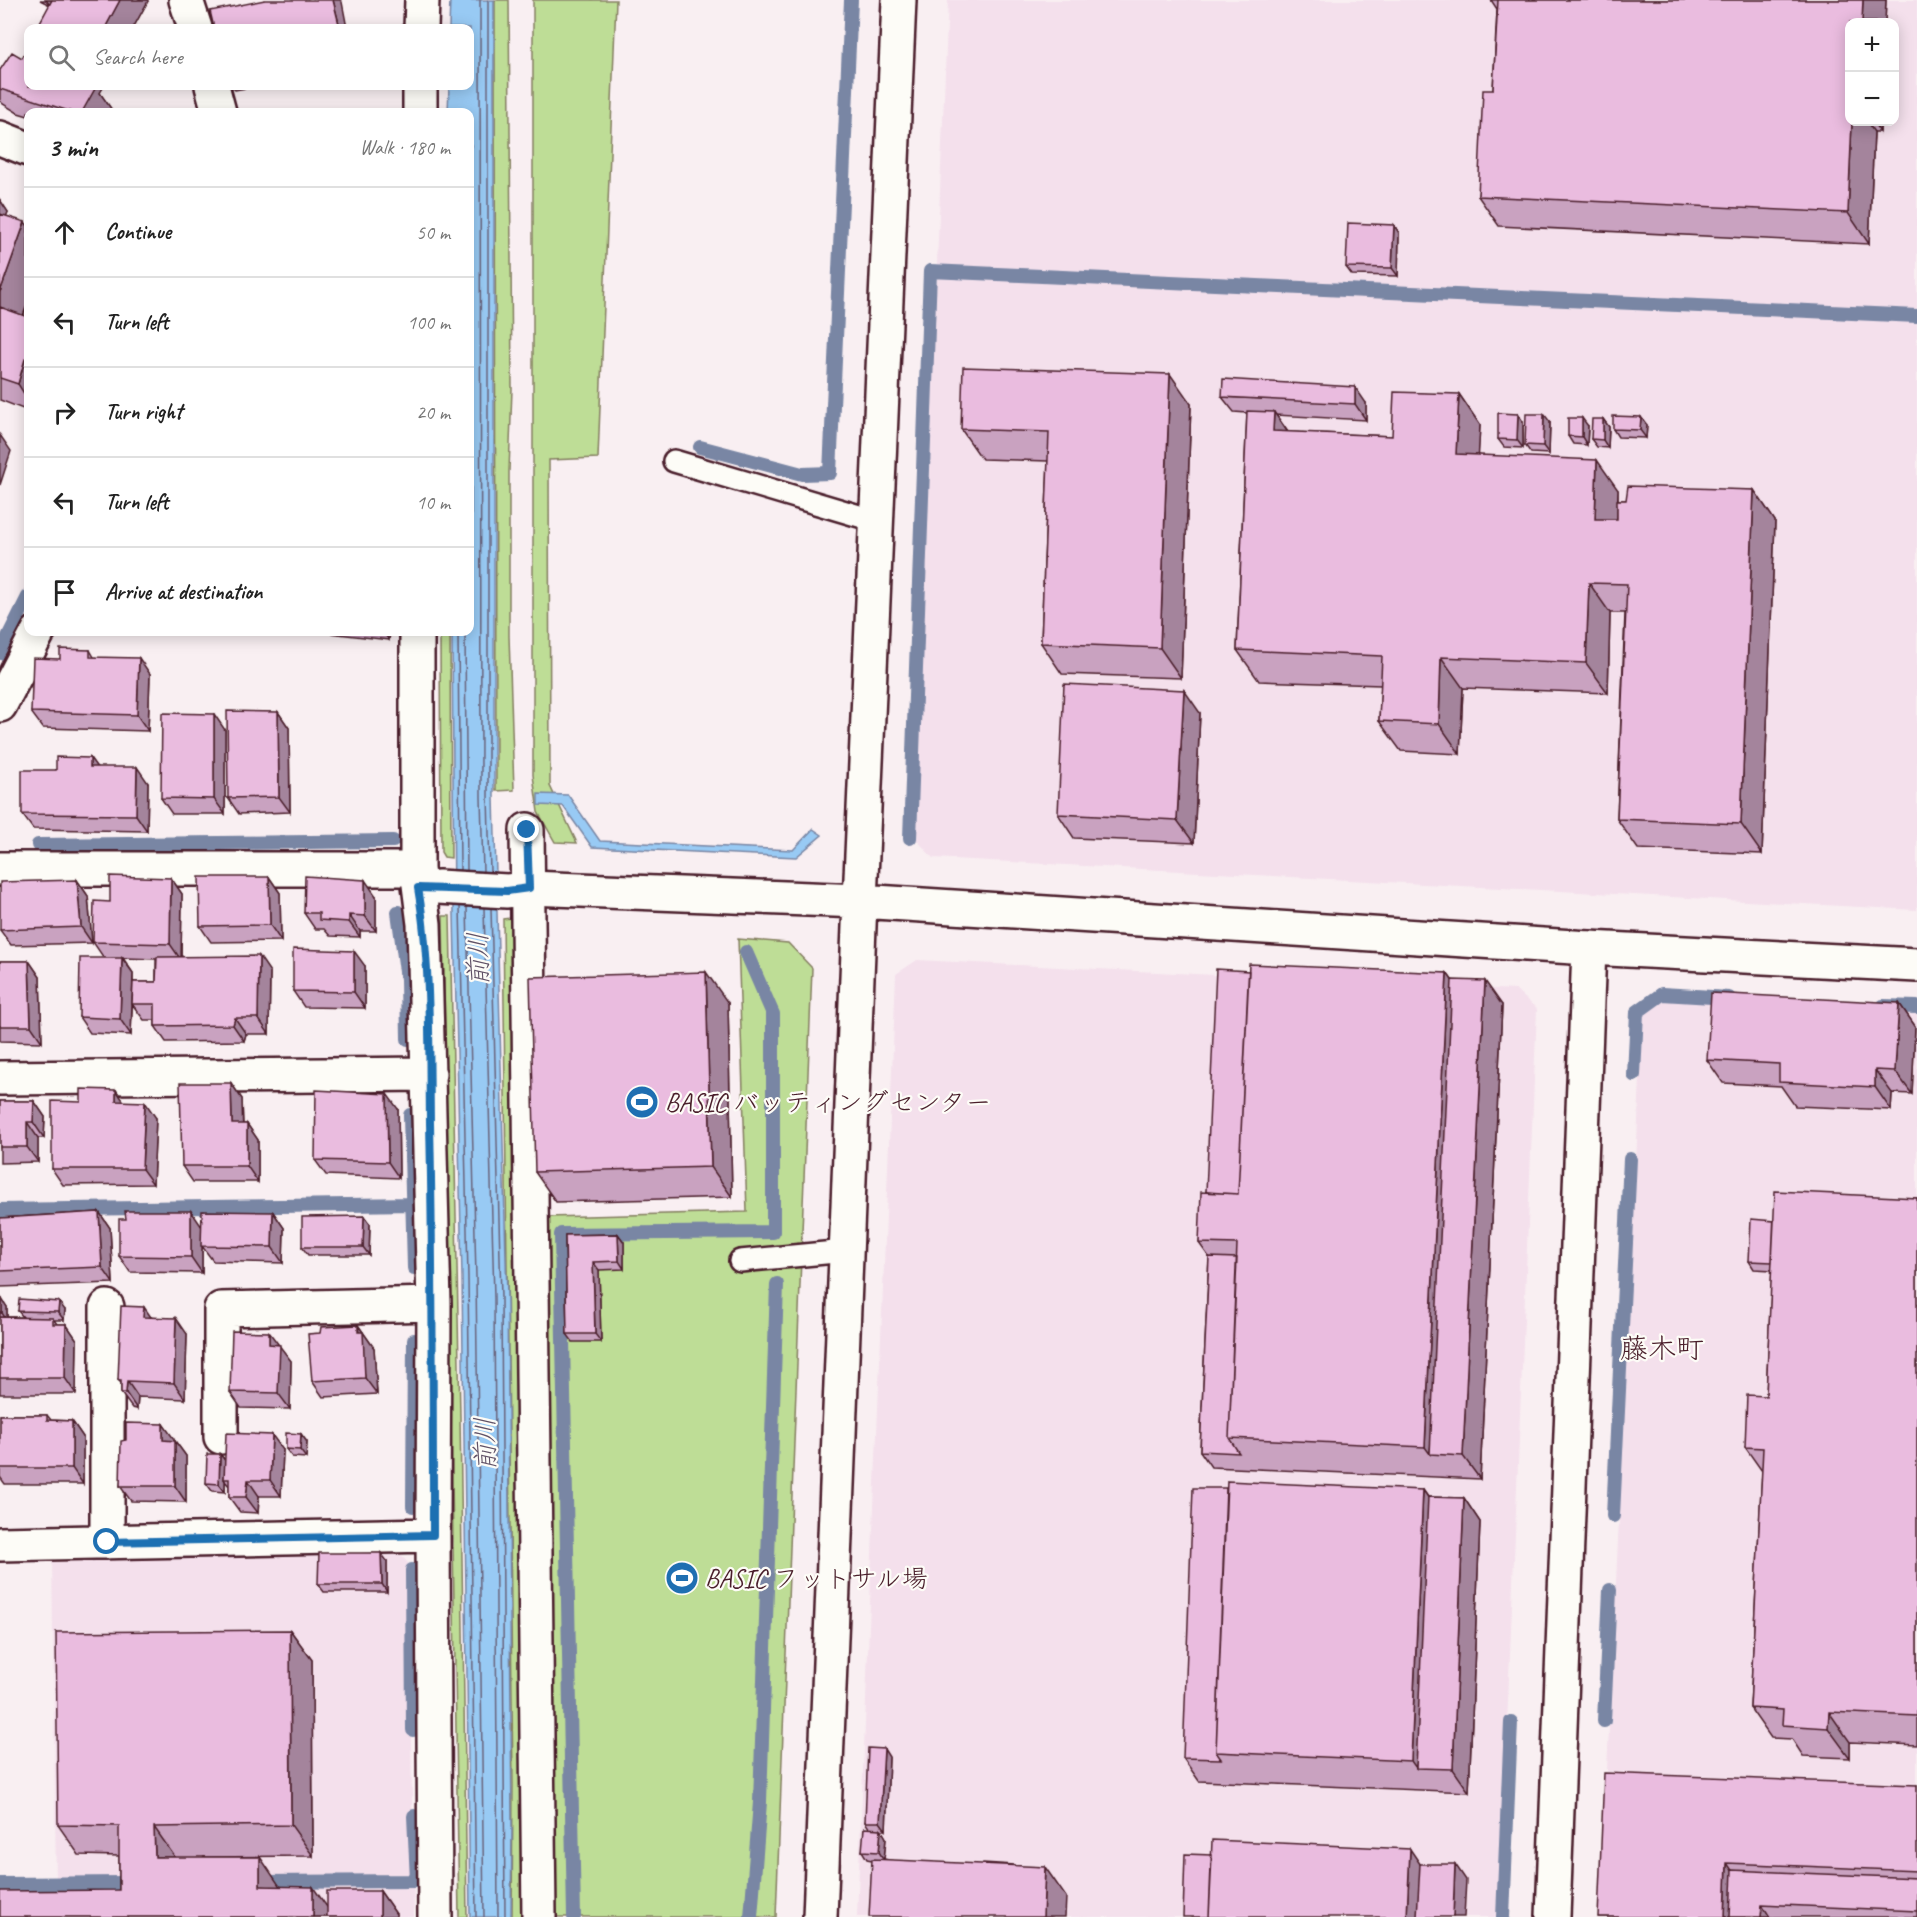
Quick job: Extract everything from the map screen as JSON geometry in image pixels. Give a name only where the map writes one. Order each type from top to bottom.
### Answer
[{"type":"street","points":[[186,0],[194,24]]},
{"type":"street","points":[[421,24],[422,0]]},
{"type":"street","points":[[820,1917],[860,902],[899,0]]},
{"type":"street","points":[[213,90],[218,108]]},
{"type":"street","points":[[420,90],[420,108]]},
{"type":"street","points":[[0,138],[24,147]]},
{"type":"street","points":[[0,705],[36,636]]},
{"type":"street","points":[[417,636],[434,1304],[435,1917]]},
{"type":"street","points":[[527,830],[518,889],[539,1917]]},
{"type":"street","points":[[0,869],[424,881],[518,889],[860,902],[1589,948],[1917,965]]},
{"type":"street","points":[[1553,1917],[1589,948]]},
{"type":"street","points":[[0,1078],[429,1074]]},
{"type":"street","points":[[221,1437],[221,1309],[434,1304]]},
{"type":"street","points":[[107,1307],[107,1542]]},
{"type":"street","points":[[0,1544],[433,1535]]},
{"type":"lane","points":[[674,461],[876,521]]},
{"type":"lane","points":[[740,1261],[846,1251]]},
{"type":"shaded area","points":[[948,0],[1917,0],[1917,910],[933,858],[913,836]]},
{"type":"shaded area","points":[[917,960],[1516,990],[1537,1009],[1499,1917],[857,1917],[896,974]]},
{"type":"shaded area","points":[[1665,1000],[1917,1013],[1917,1917],[1600,1917],[1643,1015]]},
{"type":"shaded area","points":[[399,1553],[408,1563],[414,1917],[0,1917],[0,1889],[56,1888],[52,1556]]},
{"type":"green space","points":[[495,0],[509,0],[512,389],[509,471],[509,636],[514,790],[496,791]]},
{"type":"green space","points":[[533,0],[616,0],[598,458],[549,460],[550,786],[577,843],[555,842],[538,812],[533,775]]},
{"type":"green space","points":[[440,636],[450,636],[451,858],[444,857],[441,852]]},
{"type":"green space","points":[[443,916],[450,916],[467,1917],[459,1917]]},
{"type":"green space","points":[[511,918],[516,923],[525,1917],[512,1917],[513,1785],[503,919]]},
{"type":"green space","name":"BASIC フットサル場","points":[[738,939],[788,943],[812,968],[776,1917],[554,1917],[547,1217],[747,1212]]},
{"type":"water","name":"前川","points":[[450,0],[494,0],[494,797],[507,1298],[511,1917],[470,1917],[462,1277],[454,914],[452,636],[474,636],[474,108],[448,108],[449,90],[474,90],[474,24],[449,24]]},
{"type":"water","points":[[538,794],[568,795],[600,841],[793,850],[813,829],[822,835],[796,857],[592,847],[563,806],[538,805]]},
{"type":"building","points":[[52,0],[120,0],[107,24],[39,24]]},
{"type":"building","points":[[265,0],[333,0],[339,24],[213,24],[210,11]]},
{"type":"building","points":[[1498,0],[1863,0],[1862,18],[1845,18],[1845,126],[1852,126],[1848,213],[1478,196],[1483,90],[1493,90]]},
{"type":"building","points":[[12,52],[22,58],[24,54],[24,90],[94,90],[84,108],[59,108],[0,89],[0,70]]},
{"type":"building","points":[[0,214],[24,222],[24,225],[0,292]]},
{"type":"building","points":[[1348,223],[1394,225],[1392,268],[1346,267]]},
{"type":"building","points":[[0,307],[24,316],[24,363],[18,384],[0,378]]},
{"type":"building","points":[[963,367],[1170,374],[1160,648],[1041,643],[1049,432],[961,429]]},
{"type":"building","points":[[1223,379],[1355,387],[1355,404],[1222,397]]},
{"type":"building","points":[[1394,392],[1459,394],[1456,454],[1597,460],[1595,519],[1617,519],[1617,500],[1626,500],[1628,486],[1754,490],[1741,824],[1617,819],[1627,584],[1589,583],[1586,663],[1441,657],[1439,724],[1379,721],[1382,656],[1237,650],[1247,411],[1274,412],[1273,431],[1392,436]]},
{"type":"building","points":[[1498,413],[1518,414],[1517,440],[1498,439]]},
{"type":"building","points":[[1526,414],[1544,414],[1543,446],[1525,445]]},
{"type":"building","points":[[1613,416],[1641,417],[1640,430],[1613,429]]},
{"type":"building","points":[[1568,418],[1582,418],[1582,437],[1568,436]]},
{"type":"building","points":[[1592,419],[1603,419],[1603,440],[1591,439]]},
{"type":"building","points":[[60,649],[90,650],[90,657],[139,658],[137,715],[31,712],[33,658],[60,659]]},
{"type":"building","points":[[1064,684],[1184,690],[1177,820],[1058,814]]},
{"type":"building","points":[[227,711],[278,712],[279,797],[228,798]]},
{"type":"building","points":[[162,713],[214,714],[214,799],[161,798]]},
{"type":"building","points":[[56,757],[90,758],[90,767],[137,767],[136,815],[22,814],[22,770],[56,770]]},
{"type":"building","points":[[110,876],[171,878],[170,944],[93,942],[94,901],[110,902]]},
{"type":"building","points":[[305,876],[365,880],[365,916],[349,915],[349,922],[319,920],[319,913],[304,913]]},
{"type":"building","points":[[199,877],[269,877],[270,925],[200,926]]},
{"type":"building","points":[[77,880],[81,927],[0,930],[0,882]]},
{"type":"building","points":[[293,949],[354,951],[354,992],[293,991]]},
{"type":"building","points":[[259,956],[258,1018],[235,1018],[233,1025],[155,1026],[155,1004],[132,1004],[133,982],[156,982],[157,957]]},
{"type":"building","points":[[80,958],[122,958],[120,1019],[79,1017]]},
{"type":"building","points":[[0,961],[29,961],[31,1026],[0,1026]]},
{"type":"building","points":[[1249,964],[1447,973],[1425,1447],[1229,1438],[1237,1244],[1199,1243],[1201,1192],[1238,1194]]},
{"type":"building","points":[[1216,969],[1249,971],[1238,1194],[1206,1192]]},
{"type":"building","name":"BASIC バッティングセンター","points":[[706,972],[711,1167],[535,1172],[530,977]]},
{"type":"building","points":[[1452,980],[1485,981],[1463,1456],[1430,1454]]},
{"type":"building","points":[[1711,993],[1899,1003],[1895,1071],[1875,1070],[1875,1087],[1779,1082],[1779,1064],[1707,1060]]},
{"type":"building","points":[[180,1083],[231,1083],[232,1124],[247,1124],[247,1166],[182,1166]]},
{"type":"building","points":[[81,1089],[116,1090],[116,1101],[145,1102],[142,1169],[52,1169],[52,1101],[81,1102]]},
{"type":"building","points":[[316,1090],[387,1094],[388,1162],[315,1160]]},
{"type":"building","points":[[0,1101],[34,1101],[33,1122],[27,1122],[27,1147],[0,1147]]},
{"type":"building","points":[[1775,1191],[1917,1198],[1917,1716],[1829,1712],[1828,1728],[1782,1725],[1783,1710],[1750,1708],[1763,1448],[1745,1447],[1747,1395],[1766,1396]]},
{"type":"building","points":[[125,1211],[191,1211],[191,1257],[119,1256],[119,1219],[126,1219]]},
{"type":"building","points":[[202,1211],[273,1212],[272,1247],[201,1246]]},
{"type":"building","points":[[99,1212],[102,1267],[0,1271],[0,1218]]},
{"type":"building","points":[[364,1216],[363,1247],[302,1247],[302,1217]]},
{"type":"building","points":[[1751,1219],[1774,1221],[1772,1262],[1749,1261]]},
{"type":"building","points":[[618,1234],[619,1261],[593,1262],[595,1334],[567,1334],[565,1235]]},
{"type":"building","points":[[1209,1257],[1237,1258],[1229,1438],[1239,1453],[1200,1451]]},
{"type":"building","points":[[0,1299],[2,1299],[2,1313],[0,1313]]},
{"type":"building","points":[[19,1299],[59,1302],[58,1312],[18,1311]]},
{"type":"building","points":[[121,1306],[144,1307],[143,1317],[176,1318],[174,1383],[127,1381],[126,1393],[121,1393],[121,1380],[118,1380]]},
{"type":"building","points":[[0,1317],[53,1318],[53,1324],[66,1324],[65,1378],[0,1378]]},
{"type":"building","points":[[358,1325],[358,1332],[363,1332],[365,1378],[312,1381],[308,1334],[320,1333],[321,1327]]},
{"type":"building","points":[[232,1331],[269,1332],[269,1344],[280,1345],[278,1393],[230,1392]]},
{"type":"building","points":[[0,1415],[47,1415],[47,1420],[72,1421],[72,1468],[0,1468]]},
{"type":"building","points":[[126,1423],[163,1424],[163,1440],[175,1441],[175,1486],[120,1486],[121,1441],[126,1440]]},
{"type":"building","points":[[226,1433],[272,1435],[270,1480],[248,1480],[246,1497],[229,1497],[229,1479],[224,1479]]},
{"type":"building","points":[[286,1433],[301,1434],[300,1450],[286,1449]]},
{"type":"building","points":[[207,1454],[220,1454],[219,1484],[206,1483]]},
{"type":"building","points":[[1227,1481],[1423,1490],[1411,1761],[1216,1752]]},
{"type":"building","points":[[1193,1488],[1226,1488],[1216,1752],[1221,1759],[1183,1758]]},
{"type":"building","points":[[1428,1497],[1464,1498],[1453,1769],[1416,1768]]},
{"type":"building","points":[[319,1553],[381,1553],[382,1584],[318,1584]]},
{"type":"building","points":[[290,1630],[291,1825],[154,1827],[155,1857],[260,1857],[260,1886],[313,1887],[313,1917],[0,1917],[0,1891],[119,1890],[119,1826],[58,1825],[56,1632]]},
{"type":"building","points":[[868,1748],[884,1749],[880,1822],[865,1822]]},
{"type":"building","points":[[1604,1773],[1917,1785],[1917,1871],[1727,1863],[1725,1917],[1598,1917]]},
{"type":"building","points":[[864,1828],[881,1829],[879,1852],[862,1851]]},
{"type":"building","points":[[1212,1840],[1410,1849],[1407,1917],[1209,1917]]},
{"type":"building","points":[[1185,1854],[1212,1855],[1209,1917],[1183,1917]]},
{"type":"building","points":[[872,1859],[1045,1867],[1043,1917],[869,1917]]},
{"type":"building","points":[[1420,1864],[1455,1864],[1453,1917],[1417,1917]]},
{"type":"building","points":[[1732,1870],[1917,1878],[1917,1911],[1762,1904],[1761,1917],[1730,1917]]},
{"type":"building","points":[[327,1891],[380,1891],[380,1917],[327,1917]]},
{"type":"waterway","points":[[700,447],[802,474],[830,473],[851,0]]},
{"type":"waterway","points":[[910,838],[930,271],[1917,316]]},
{"type":"waterway","points":[[0,653],[24,605]]},
{"type":"waterway","points":[[38,845],[393,841]]},
{"type":"waterway","points":[[398,912],[407,979],[408,1039]]},
{"type":"waterway","points":[[574,1917],[561,1234],[773,1232],[773,1014],[746,952]]},
{"type":"waterway","points":[[1634,1075],[1637,1012],[1662,994],[1729,998]]},
{"type":"waterway","points":[[1883,1006],[1917,1007]]},
{"type":"waterway","points":[[410,1115],[414,1268]]},
{"type":"waterway","points":[[1613,1516],[1630,1159]]},
{"type":"waterway","points":[[0,1210],[413,1204]]},
{"type":"waterway","points":[[751,1917],[760,1802],[777,1284]]},
{"type":"waterway","points":[[413,1506],[414,1340]]},
{"type":"waterway","points":[[412,1570],[413,1730]]},
{"type":"waterway","points":[[1604,1721],[1610,1590]]},
{"type":"waterway","points":[[1503,1917],[1511,1722]]},
{"type":"waterway","points":[[260,1882],[417,1881],[414,1816]]},
{"type":"waterway","points":[[0,1884],[127,1883]]},
{"type":"place","name":"BASIC バッティングセンター","points":[[642,1102]]},
{"type":"place","name":"BASIC フットサル場","points":[[682,1578]]},
{"type":"district","name":"藤木町","points":[[1662,1348]]},
{"type":"route","points":[[107,1542],[433,1535],[434,1304],[429,1074],[424,924],[418,888],[507,891],[529,888],[527,830]]}]
